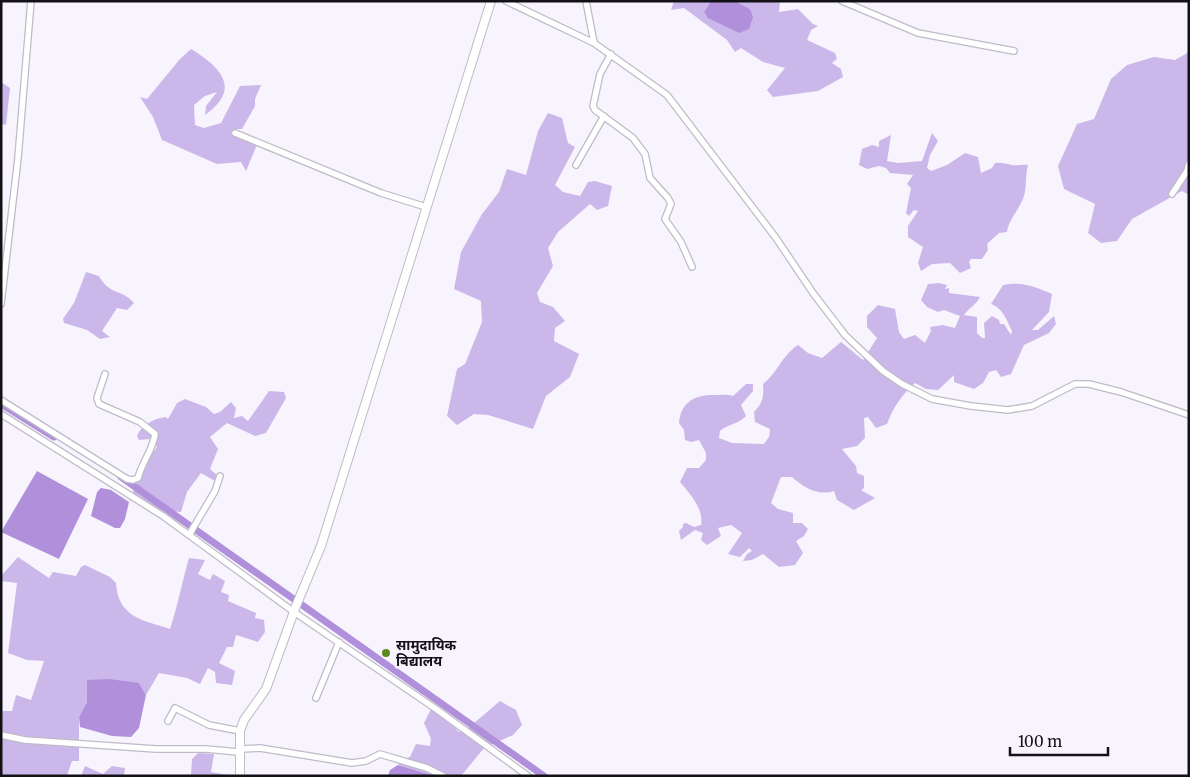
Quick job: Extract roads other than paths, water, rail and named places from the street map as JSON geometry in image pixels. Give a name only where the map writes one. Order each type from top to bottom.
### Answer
[{"type":"main road","points":[[240,776],[238,752],[240,731],[244,720],[266,689],[295,609],[321,546],[491,1]]},
{"type":"street","points":[[1,304],[18,158],[30,1]]},
{"type":"street","points":[[506,1],[594,43],[667,95],[776,238],[813,293],[845,335],[883,371],[902,384],[932,399],[1008,410],[1032,406],[1075,384],[1089,384],[1121,392],[1189,415]]},
{"type":"street","points":[[586,1],[594,43]]},
{"type":"street","points":[[842,1],[918,33],[1014,52]]},
{"type":"street","points":[[611,54],[600,74],[593,106],[595,110],[633,138],[645,154],[650,178],[668,198],[670,204],[664,218],[681,242],[692,267]]},
{"type":"street","points":[[576,164],[604,116]]},
{"type":"street","points":[[235,132],[381,193],[426,207]]},
{"type":"street","points":[[1172,194],[1187,171],[1189,164]]},
{"type":"street","points":[[1,400],[126,479],[133,480],[138,478],[141,466],[154,444],[155,434],[140,422],[99,404],[97,398],[105,374]]},
{"type":"street","points":[[1,414],[164,516],[528,776]]},
{"type":"street","points":[[189,535],[214,491],[220,476]]},
{"type":"street","points":[[316,698],[339,642]]},
{"type":"street","points":[[168,721],[175,708],[189,713],[209,725],[240,731]]},
{"type":"street","points":[[1,735],[25,740],[238,752],[242,749],[260,748],[352,763],[366,761],[380,754],[420,766],[443,776]]},
{"type":"waterway","points":[[1,404],[54,437]]},
{"type":"waterway","points":[[121,477],[544,776]]},
{"type":"place","name":"सामुदायिक बिद्यालय","points":[[386,653]]}]
